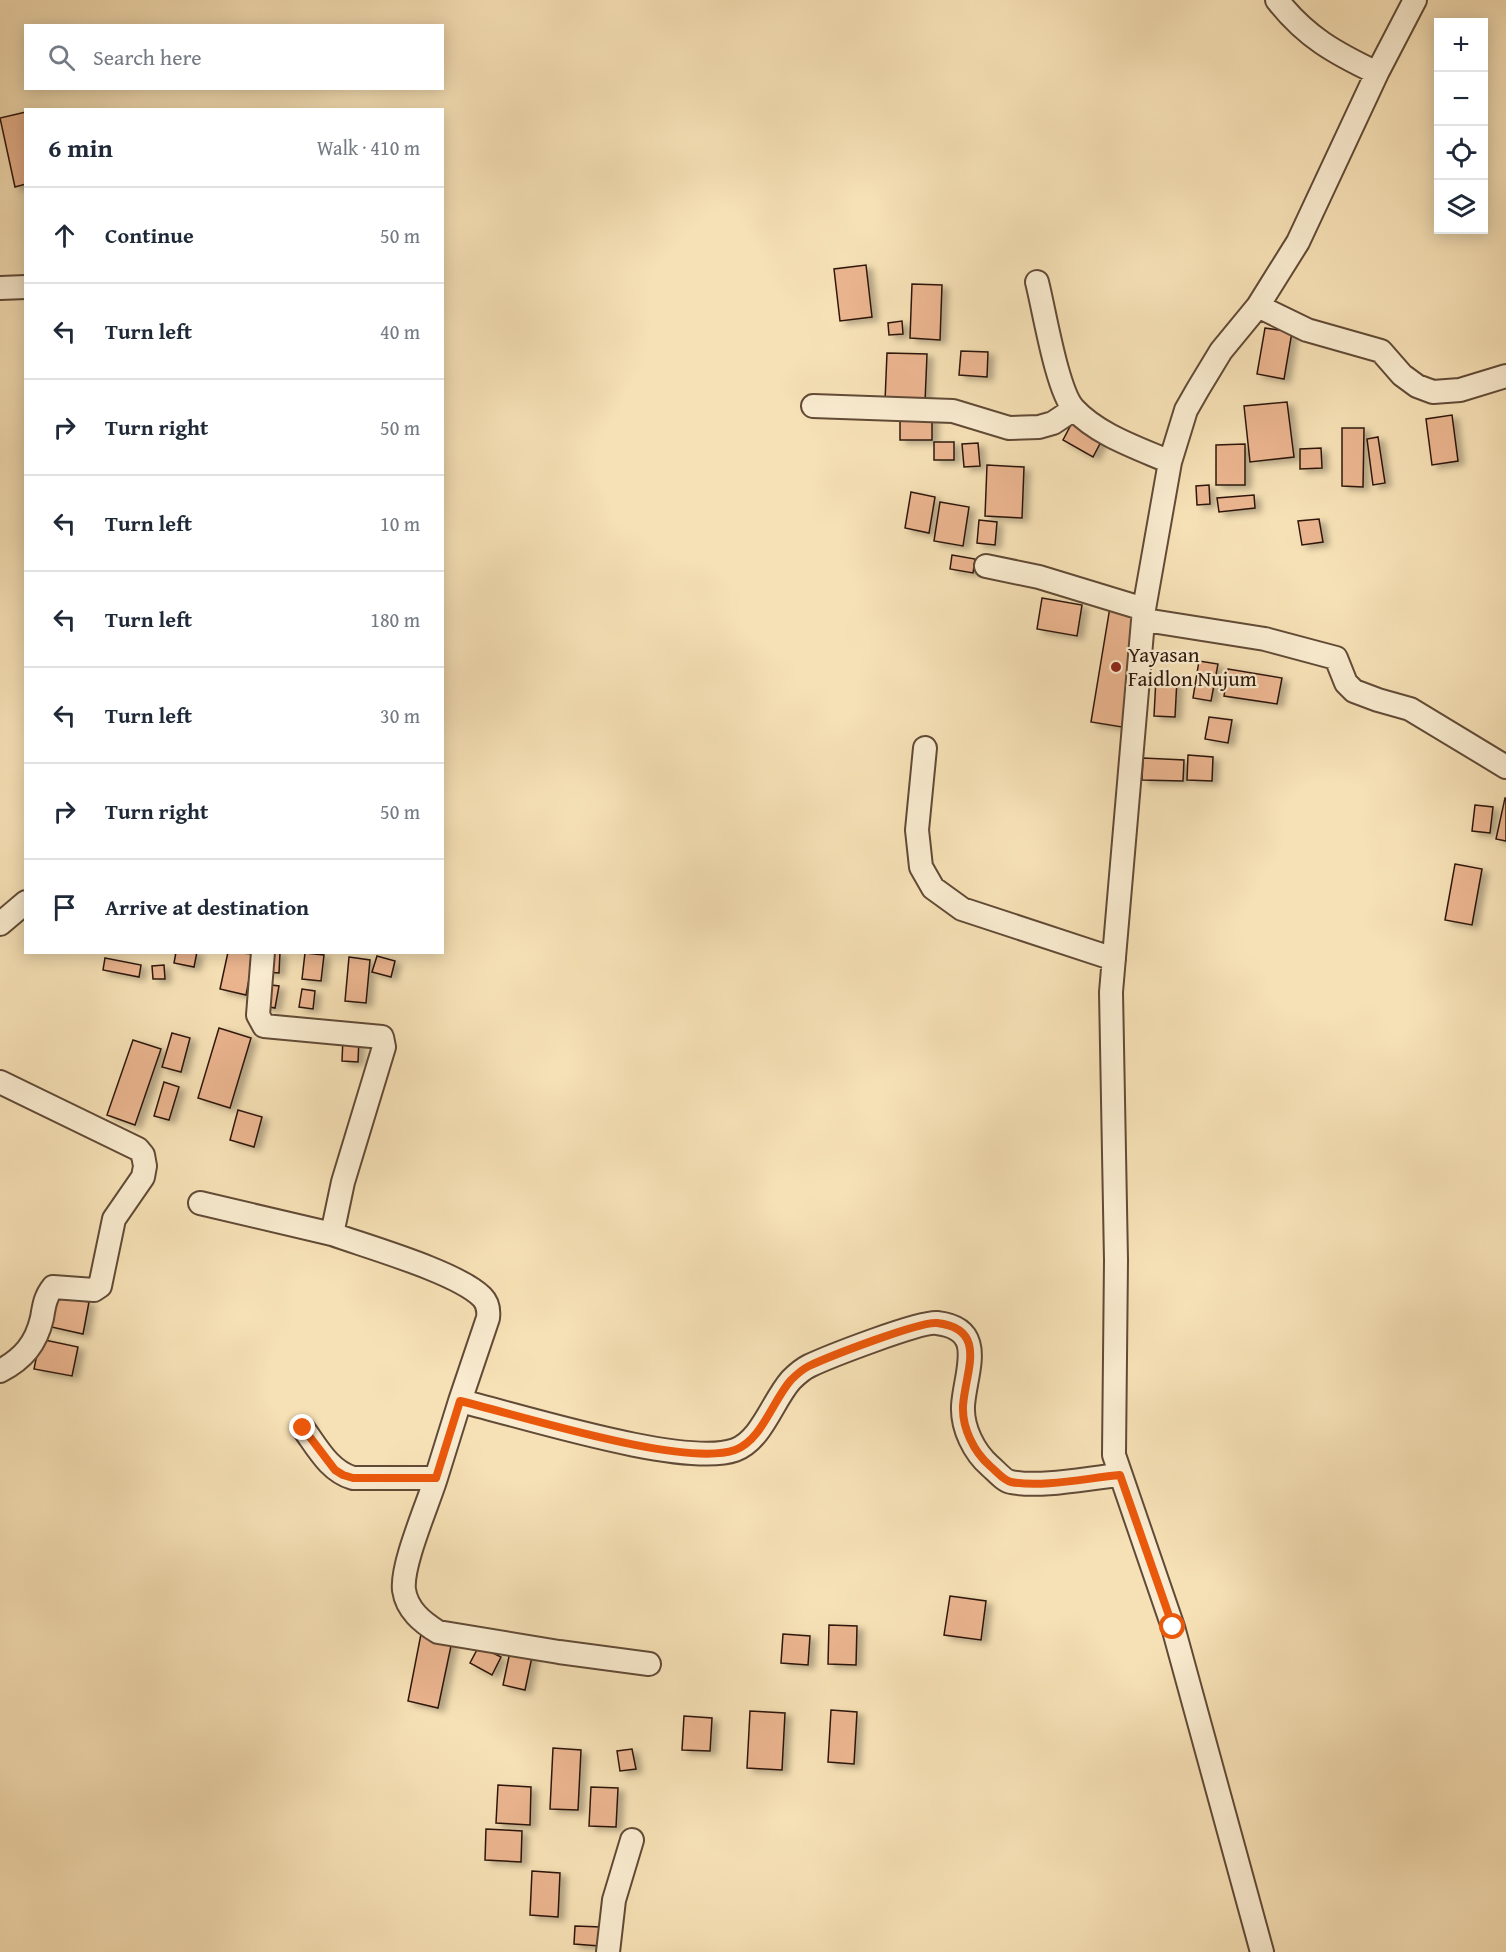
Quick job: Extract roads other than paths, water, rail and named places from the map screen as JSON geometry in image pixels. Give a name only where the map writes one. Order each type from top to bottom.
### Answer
[{"type":"street","points":[[1277,0],[1292,19],[1312,38],[1377,73]]},
{"type":"street","points":[[1262,1952],[1173,1627],[1114,1455],[1116,1260],[1111,992],[1145,614],[1170,462],[1192,400],[1221,351],[1258,306],[1298,242],[1377,73],[1415,0]]},
{"type":"street","points":[[1037,282],[1064,391],[1074,409],[1119,439],[1170,462]]},
{"type":"street","points":[[0,288],[24,287]]},
{"type":"street","points":[[1258,306],[1307,330],[1381,351],[1402,375],[1417,386],[1433,392],[1460,390],[1506,376]]},
{"type":"street","points":[[813,406],[953,411],[1009,428],[1026,428],[1053,423],[1074,409]]},
{"type":"street","points":[[986,566],[1039,577],[1145,614],[1265,639],[1336,658],[1346,683],[1354,690],[1410,709],[1506,766]]},
{"type":"street","points":[[925,748],[917,830],[921,867],[933,888],[962,909],[1114,959]]},
{"type":"street","points":[[0,924],[24,904]]},
{"type":"street","points":[[263,954],[258,1015],[264,1026],[379,1035],[384,1043],[343,1182],[332,1234]]},
{"type":"street","points":[[0,1082],[138,1149],[143,1155],[145,1166],[143,1178],[114,1219],[99,1286],[94,1290],[53,1287],[47,1294],[41,1321],[27,1352],[15,1364],[0,1371]]},
{"type":"street","points":[[200,1203],[332,1234],[450,1277],[484,1298],[488,1306],[488,1318],[405,1574],[404,1591],[422,1622],[438,1632],[649,1664]]},
{"type":"street","points":[[460,1401],[626,1442],[711,1455],[737,1449],[755,1434],[776,1400],[792,1380],[807,1367],[888,1336],[933,1322],[950,1325],[960,1330],[969,1341],[972,1351],[963,1408],[969,1438],[981,1458],[1008,1482],[1028,1484],[1120,1475]]},
{"type":"street","points":[[303,1428],[335,1470],[343,1475],[353,1478],[436,1478]]},
{"type":"street","points":[[608,1952],[614,1900],[632,1840]]},
{"type":"place","name":"Yayasan Faidlon Nujum","points":[[1116,667]]}]
